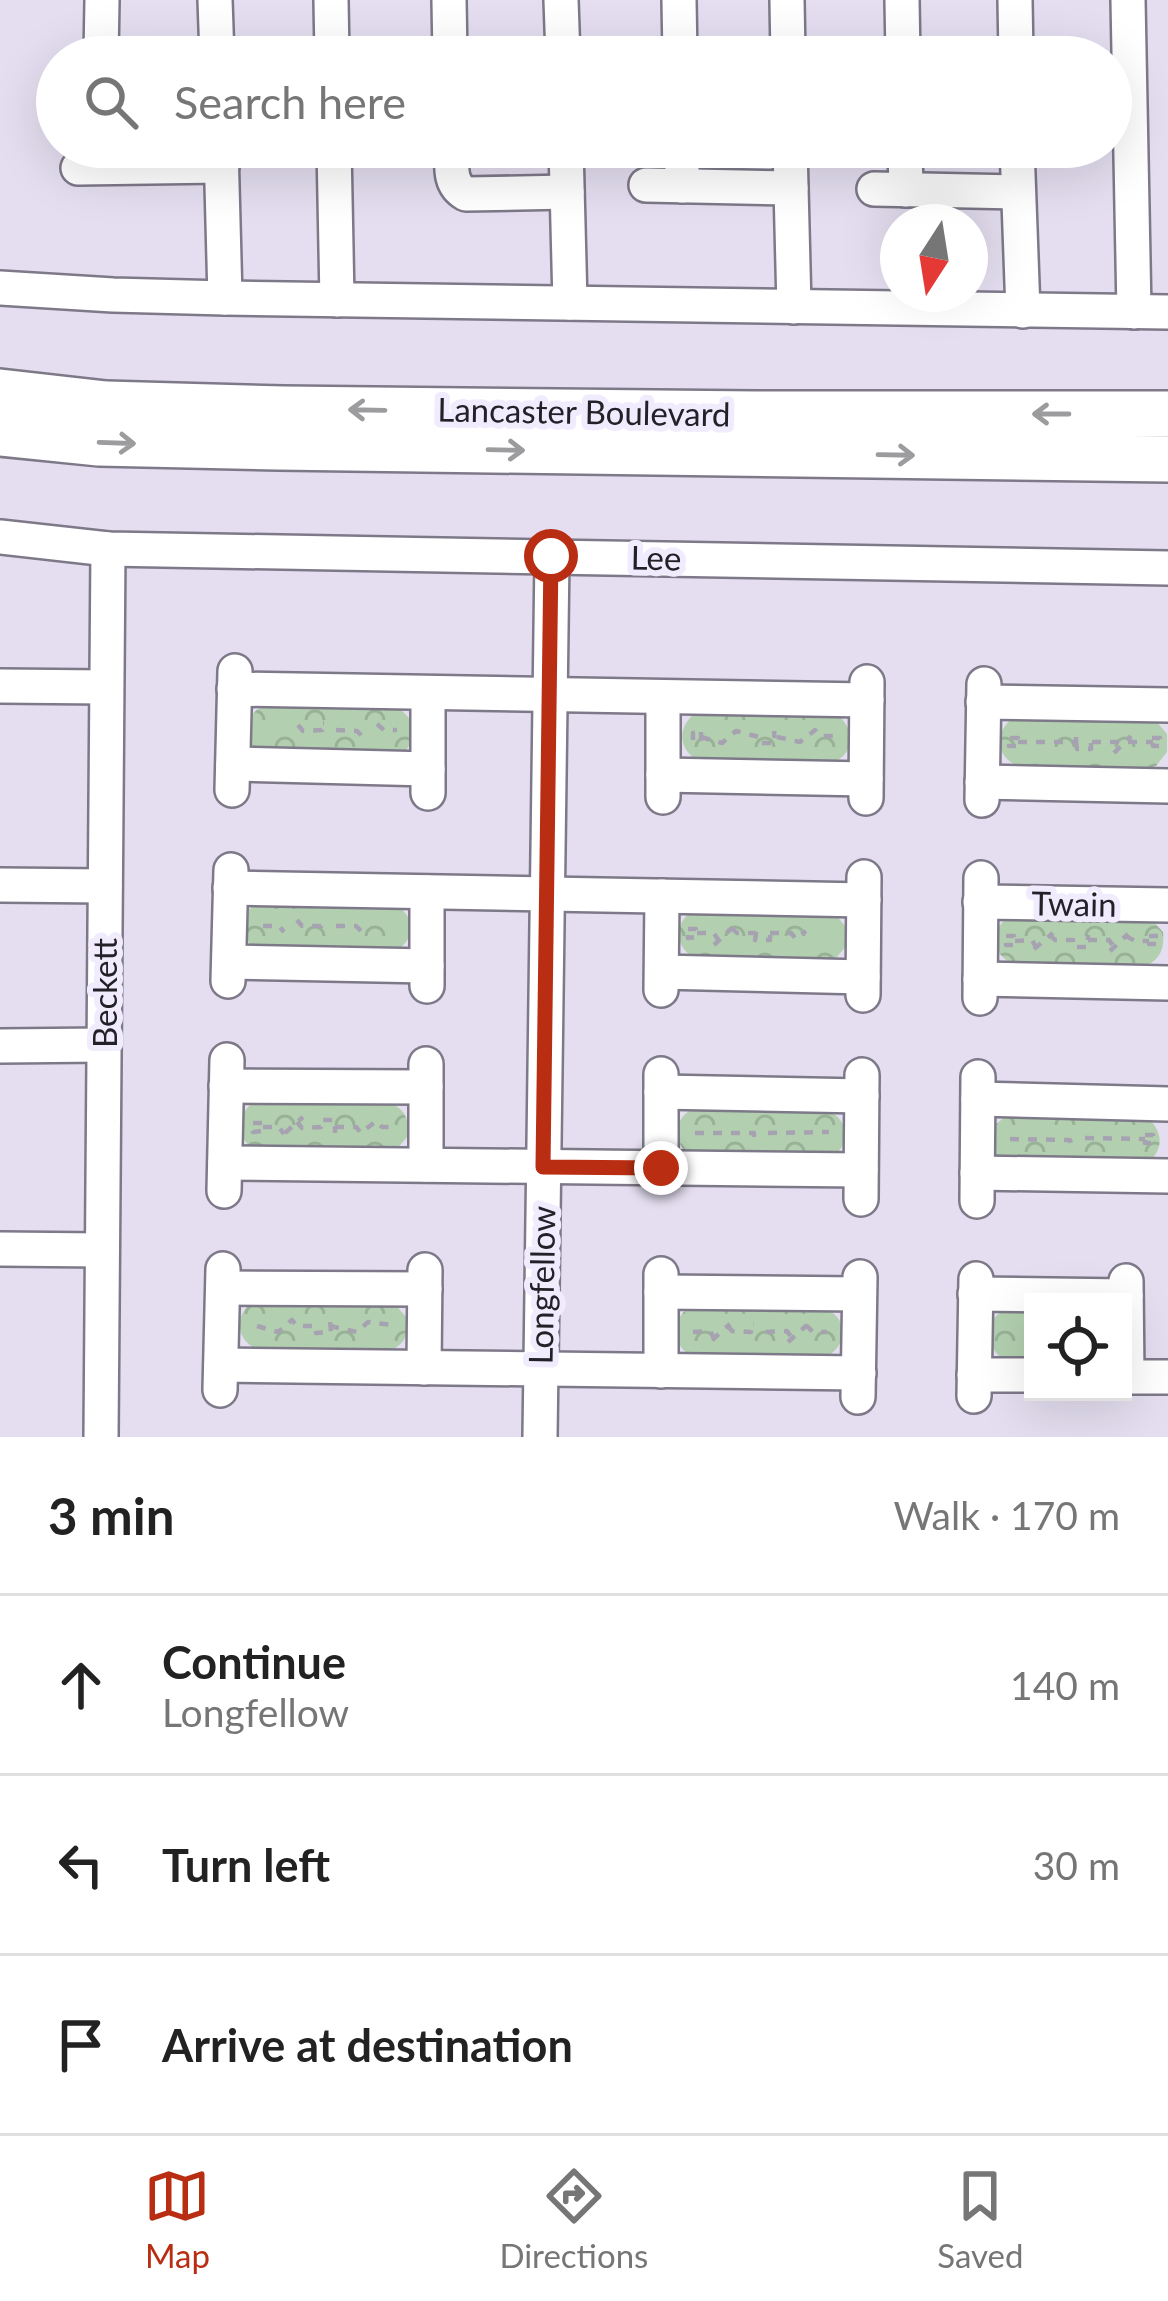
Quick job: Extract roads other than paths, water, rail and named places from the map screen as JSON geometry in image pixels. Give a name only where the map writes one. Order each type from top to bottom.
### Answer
[{"type":"main road","name":"Lancaster Boulevard","points":[[0,392],[106,404],[283,409],[1168,414]]},
{"type":"main road","name":"Lancaster Boulevard","points":[[0,433],[99,442],[278,447],[1168,459]]},
{"type":"street","points":[[101,36],[102,0]]},
{"type":"street","points":[[215,0],[217,36]]},
{"type":"street","points":[[331,0],[332,36]]},
{"type":"street","points":[[449,0],[450,36]]},
{"type":"street","points":[[561,0],[562,36]]},
{"type":"street","points":[[679,0],[680,36]]},
{"type":"street","points":[[787,0],[788,36]]},
{"type":"street","points":[[902,0],[903,36]]},
{"type":"street","points":[[1015,0],[1016,36]]},
{"type":"street","points":[[1128,0],[1129,36]]},
{"type":"street","points":[[222,168],[225,298]]},
{"type":"street","points":[[334,168],[337,300]]},
{"type":"street","points":[[453,168],[457,189],[466,194],[567,192]]},
{"type":"street","points":[[566,168],[570,303]]},
{"type":"street","points":[[682,168],[682,186]]},
{"type":"street","points":[[791,168],[794,307]]},
{"type":"street","points":[[898,168],[890,190],[1018,192]]},
{"type":"street","points":[[1017,168],[1022,310]]},
{"type":"street","points":[[1131,168],[1134,312]]},
{"type":"street","points":[[646,185],[791,188]]},
{"type":"street","points":[[0,288],[225,298],[1168,312]]},
{"type":"street","name":"Lee","points":[[0,537],[107,548],[1168,568]]},
{"type":"street","name":"Beckett","points":[[101,1437],[107,548]]},
{"type":"street","name":"Longfellow","points":[[540,1437],[551,556]]},
{"type":"street","points":[[416,692],[428,781],[242,773],[234,680],[329,691],[416,692],[663,697],[867,689],[866,790],[663,786],[663,697]]},
{"type":"street","points":[[0,686],[106,687]]},
{"type":"street","points":[[1164,705],[1086,704],[984,691],[992,789],[1168,786]]},
{"type":"street","points":[[416,892],[427,977],[229,972],[231,878],[416,892],[662,896],[758,898],[864,888],[863,986],[672,979],[662,896]]},
{"type":"street","points":[[0,885],[105,886]]},
{"type":"street","name":"Twain","points":[[1162,905],[1082,904],[981,890],[988,986],[1168,983]]},
{"type":"street","points":[[0,1046],[104,1045]]},
{"type":"street","points":[[426,1166],[426,1076],[334,1086],[227,1073],[225,1177],[426,1166],[768,1169],[861,1185],[853,1089],[762,1122],[661,1081],[674,1168]]},
{"type":"street","points":[[1160,1103],[1076,1102],[978,1088],[987,1182],[1082,1174],[1168,1176]]},
{"type":"street","points":[[0,1250],[103,1250]]},
{"type":"street","points":[[424,1368],[425,1280],[223,1277],[220,1378],[424,1368],[673,1371],[764,1348],[858,1385],[854,1288],[763,1292],[661,1283],[673,1371]]},
{"type":"street","points":[[1024,1378],[974,1386],[975,1287],[1126,1288],[1126,1293]]},
{"type":"street","points":[[1132,1377],[1168,1377]]}]
